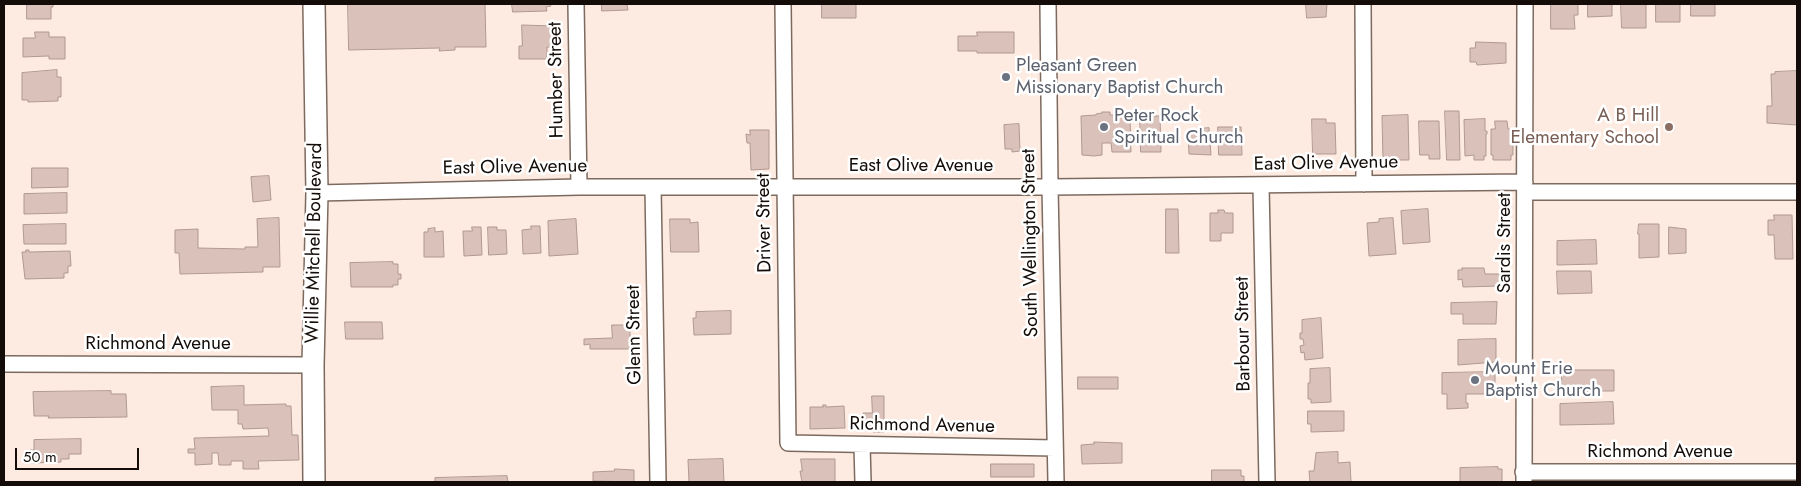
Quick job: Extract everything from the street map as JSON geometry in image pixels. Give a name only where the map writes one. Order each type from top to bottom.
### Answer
[{"type":"street","name":"Willie Mitchell Boulevard","points":[[314,4],[317,193],[313,364],[314,482]]},
{"type":"street","name":"Humber Street","points":[[576,4],[579,187]]},
{"type":"street","name":"Driver Street","points":[[783,4],[788,443]]},
{"type":"street","name":"South Wellington Street","points":[[1048,4],[1056,482]]},
{"type":"street","points":[[1363,4],[1364,184]]},
{"type":"street","name":"Sardis Street","points":[[1524,4],[1524,477]]},
{"type":"street","name":"East Olive Avenue","points":[[317,193],[579,187],[1364,184],[1797,192]]},
{"type":"street","name":"Barbour Street","points":[[1261,185],[1267,482]]},
{"type":"street","name":"Glenn Street","points":[[652,187],[658,482]]},
{"type":"street","name":"Richmond Avenue","points":[[4,364],[313,364]]},
{"type":"street","name":"Richmond Avenue","points":[[788,443],[1055,448]]},
{"type":"street","points":[[862,445],[863,482]]},
{"type":"street","name":"Richmond Avenue","points":[[1524,477],[1797,472]]},
{"type":"building","points":[[27,4],[53,4],[53,7],[51,7],[51,19],[27,19]]},
{"type":"building","points":[[348,4],[485,4],[486,47],[455,47],[455,50],[439,51],[440,48],[349,50]]},
{"type":"building","points":[[512,4],[550,4],[551,6],[546,7],[547,11],[513,12]]},
{"type":"building","points":[[602,4],[627,4],[628,10],[602,11]]},
{"type":"building","points":[[822,4],[856,4],[856,18],[822,18]]},
{"type":"building","points":[[1306,4],[1327,4],[1326,17],[1307,18]]},
{"type":"building","points":[[1551,4],[1578,4],[1578,15],[1574,15],[1575,29],[1551,29]]},
{"type":"building","points":[[1588,4],[1612,4],[1612,16],[1588,17]]},
{"type":"building","points":[[1621,4],[1646,4],[1646,28],[1622,28]]},
{"type":"building","points":[[1656,4],[1680,4],[1680,22],[1656,22]]},
{"type":"building","points":[[1691,4],[1715,4],[1715,16],[1691,16]]},
{"type":"building","points":[[522,25],[553,26],[553,47],[547,47],[547,59],[519,59],[519,46],[522,46]]},
{"type":"building","points":[[35,32],[49,32],[49,37],[65,37],[65,59],[49,59],[49,56],[23,57],[23,38],[35,38]]},
{"type":"building","points":[[977,32],[1014,32],[1014,53],[958,51],[958,36],[977,36]]},
{"type":"building","points":[[1476,42],[1506,43],[1506,63],[1477,65],[1476,62],[1470,62],[1470,48],[1475,48]]},
{"type":"building","points":[[57,70],[57,77],[61,77],[61,97],[58,97],[58,101],[28,102],[28,100],[22,100],[22,73]]},
{"type":"building","points":[[1797,71],[1797,125],[1767,123],[1767,106],[1772,106],[1771,74],[1775,74],[1775,72]]},
{"type":"building","points":[[1445,111],[1459,111],[1460,160],[1447,160]]},
{"type":"building","points":[[1102,112],[1110,112],[1110,115],[1130,116],[1131,152],[1112,152],[1111,143],[1102,143],[1102,155],[1082,155],[1081,116],[1096,115]]},
{"type":"building","points":[[1408,115],[1409,160],[1383,160],[1382,116]]},
{"type":"building","points":[[1140,116],[1160,116],[1161,152],[1141,152]]},
{"type":"building","points":[[1312,119],[1326,119],[1326,123],[1335,123],[1336,154],[1313,154]]},
{"type":"building","points":[[1485,119],[1485,131],[1487,131],[1486,156],[1484,156],[1484,160],[1474,160],[1474,155],[1465,156],[1464,120]]},
{"type":"building","points":[[1419,121],[1439,121],[1440,159],[1429,159],[1429,155],[1420,155]]},
{"type":"building","points":[[1495,121],[1507,121],[1508,129],[1513,129],[1513,155],[1511,155],[1511,160],[1493,160],[1493,155],[1491,155],[1491,129],[1495,129]]},
{"type":"building","points":[[1019,124],[1020,151],[1012,152],[1012,149],[1005,149],[1004,125]]},
{"type":"building","points":[[1218,127],[1241,127],[1242,155],[1219,155]]},
{"type":"building","points":[[1209,128],[1211,155],[1189,154],[1188,133],[1198,133],[1199,129]]},
{"type":"building","points":[[750,130],[769,130],[769,169],[751,170],[750,143],[747,143],[746,134],[750,135]]},
{"type":"building","points":[[32,168],[68,168],[68,187],[32,188]]},
{"type":"building","points":[[269,176],[271,200],[253,202],[251,177]]},
{"type":"building","points":[[67,193],[67,213],[24,214],[24,194]]},
{"type":"building","points":[[1166,209],[1178,209],[1179,253],[1166,253]]},
{"type":"building","points":[[1428,209],[1430,242],[1403,244],[1401,211]]},
{"type":"building","points":[[1218,210],[1224,210],[1225,213],[1233,213],[1233,233],[1221,233],[1221,241],[1210,241],[1210,213],[1218,213]]},
{"type":"building","points":[[1774,215],[1792,215],[1793,259],[1775,259],[1774,235],[1768,235],[1768,220],[1774,220]]},
{"type":"building","points":[[279,218],[280,267],[263,267],[263,272],[180,274],[179,253],[175,253],[175,230],[198,229],[198,248],[245,249],[245,247],[258,247],[257,219]]},
{"type":"building","points":[[1393,218],[1396,254],[1369,256],[1367,223],[1379,222],[1379,219]]},
{"type":"building","points":[[576,219],[578,254],[549,256],[548,221]]},
{"type":"building","points":[[670,219],[690,219],[690,223],[698,222],[699,252],[671,252]]},
{"type":"building","points":[[66,224],[66,244],[24,244],[23,225]]},
{"type":"building","points":[[1639,224],[1659,224],[1659,257],[1639,258]]},
{"type":"building","points":[[531,226],[540,226],[541,253],[523,254],[522,230],[531,229]]},
{"type":"building","points":[[472,227],[481,227],[482,255],[464,256],[463,231],[472,231]]},
{"type":"building","points":[[488,227],[506,230],[507,254],[489,255]]},
{"type":"building","points":[[1669,227],[1686,229],[1686,253],[1669,254]]},
{"type":"building","points":[[435,228],[435,232],[443,231],[444,257],[424,257],[424,232]]},
{"type":"building","points":[[1596,240],[1597,264],[1557,265],[1557,241]]},
{"type":"building","points":[[26,250],[29,250],[29,252],[70,251],[71,266],[68,266],[68,273],[64,273],[64,278],[25,279],[22,252],[26,252]]},
{"type":"building","points":[[393,262],[393,264],[398,264],[398,274],[401,274],[401,279],[398,279],[398,285],[393,285],[393,287],[351,287],[350,263]]},
{"type":"building","points":[[1462,268],[1484,268],[1485,274],[1501,274],[1501,286],[1463,287],[1462,279],[1458,280],[1458,270],[1462,270]]},
{"type":"building","points":[[1557,271],[1591,271],[1592,293],[1558,294]]},
{"type":"building","points":[[1497,302],[1496,324],[1463,324],[1463,314],[1451,314],[1451,303]]},
{"type":"building","points":[[731,311],[731,334],[694,335],[693,318],[696,318],[696,312]]},
{"type":"building","points":[[1321,318],[1323,358],[1305,360],[1304,352],[1301,353],[1300,346],[1304,345],[1303,339],[1300,339],[1302,320]]},
{"type":"building","points":[[345,322],[382,322],[383,339],[346,339]]},
{"type":"building","points":[[612,325],[630,325],[630,349],[590,349],[590,344],[584,345],[584,339],[612,338]]},
{"type":"building","points":[[1496,339],[1496,362],[1458,365],[1458,340]]},
{"type":"building","points":[[1330,368],[1331,402],[1311,403],[1311,399],[1308,399],[1310,369]]},
{"type":"building","points":[[1562,370],[1614,370],[1614,391],[1562,391]]},
{"type":"building","points":[[1495,372],[1495,394],[1466,394],[1468,408],[1447,409],[1447,394],[1442,394],[1442,373]]},
{"type":"building","points":[[1078,377],[1118,377],[1118,389],[1078,389]]},
{"type":"building","points":[[244,386],[244,405],[286,404],[286,406],[291,406],[292,435],[298,435],[299,460],[258,461],[259,469],[243,469],[243,461],[231,461],[231,465],[219,465],[218,453],[212,453],[212,464],[195,465],[195,453],[188,453],[188,449],[195,449],[194,438],[269,436],[268,428],[243,429],[242,424],[238,424],[238,410],[212,410],[211,387]]},
{"type":"building","points":[[111,391],[111,394],[126,394],[127,417],[48,418],[49,416],[34,416],[33,392]]},
{"type":"building","points":[[872,396],[884,396],[884,432],[873,432],[873,428],[863,428],[863,413],[872,413]]},
{"type":"building","points":[[1613,402],[1614,424],[1560,425],[1560,404]]},
{"type":"building","points":[[823,405],[826,405],[826,407],[844,406],[845,428],[810,429],[810,407],[823,407]]},
{"type":"building","points":[[1308,411],[1344,411],[1344,431],[1311,432],[1311,424],[1308,424]]},
{"type":"building","points":[[81,439],[81,454],[69,454],[69,459],[61,459],[61,462],[33,463],[33,457],[30,457],[30,450],[34,450],[34,440]]},
{"type":"building","points":[[1094,442],[1122,443],[1122,463],[1082,464],[1081,445],[1094,444]]},
{"type":"building","points":[[1338,452],[1338,463],[1350,462],[1351,482],[1310,482],[1309,471],[1314,471],[1316,453]]},
{"type":"building","points":[[723,459],[724,482],[689,482],[688,460]]},
{"type":"building","points":[[801,459],[835,459],[835,482],[802,482],[800,471],[802,471]]},
{"type":"building","points":[[991,464],[1034,464],[1034,477],[991,477]]},
{"type":"building","points":[[1498,467],[1498,469],[1502,469],[1502,482],[1460,482],[1460,468]]},
{"type":"building","points":[[615,469],[634,470],[634,482],[593,481],[593,472],[614,471]]},
{"type":"building","points":[[1212,470],[1241,470],[1241,476],[1244,476],[1244,481],[1212,482]]},
{"type":"building","points":[[507,476],[508,482],[435,482],[435,478]]},
{"type":"place","name":"Pleasant Green Missionary Baptist Church","points":[[1006,77]]},
{"type":"place","name":"Peter Rock Spiritual Church","points":[[1104,127]]},
{"type":"place","name":"A B Hill Elementary School","points":[[1669,127]]},
{"type":"place","name":"Mount Erie Baptist Church","points":[[1475,380]]}]
